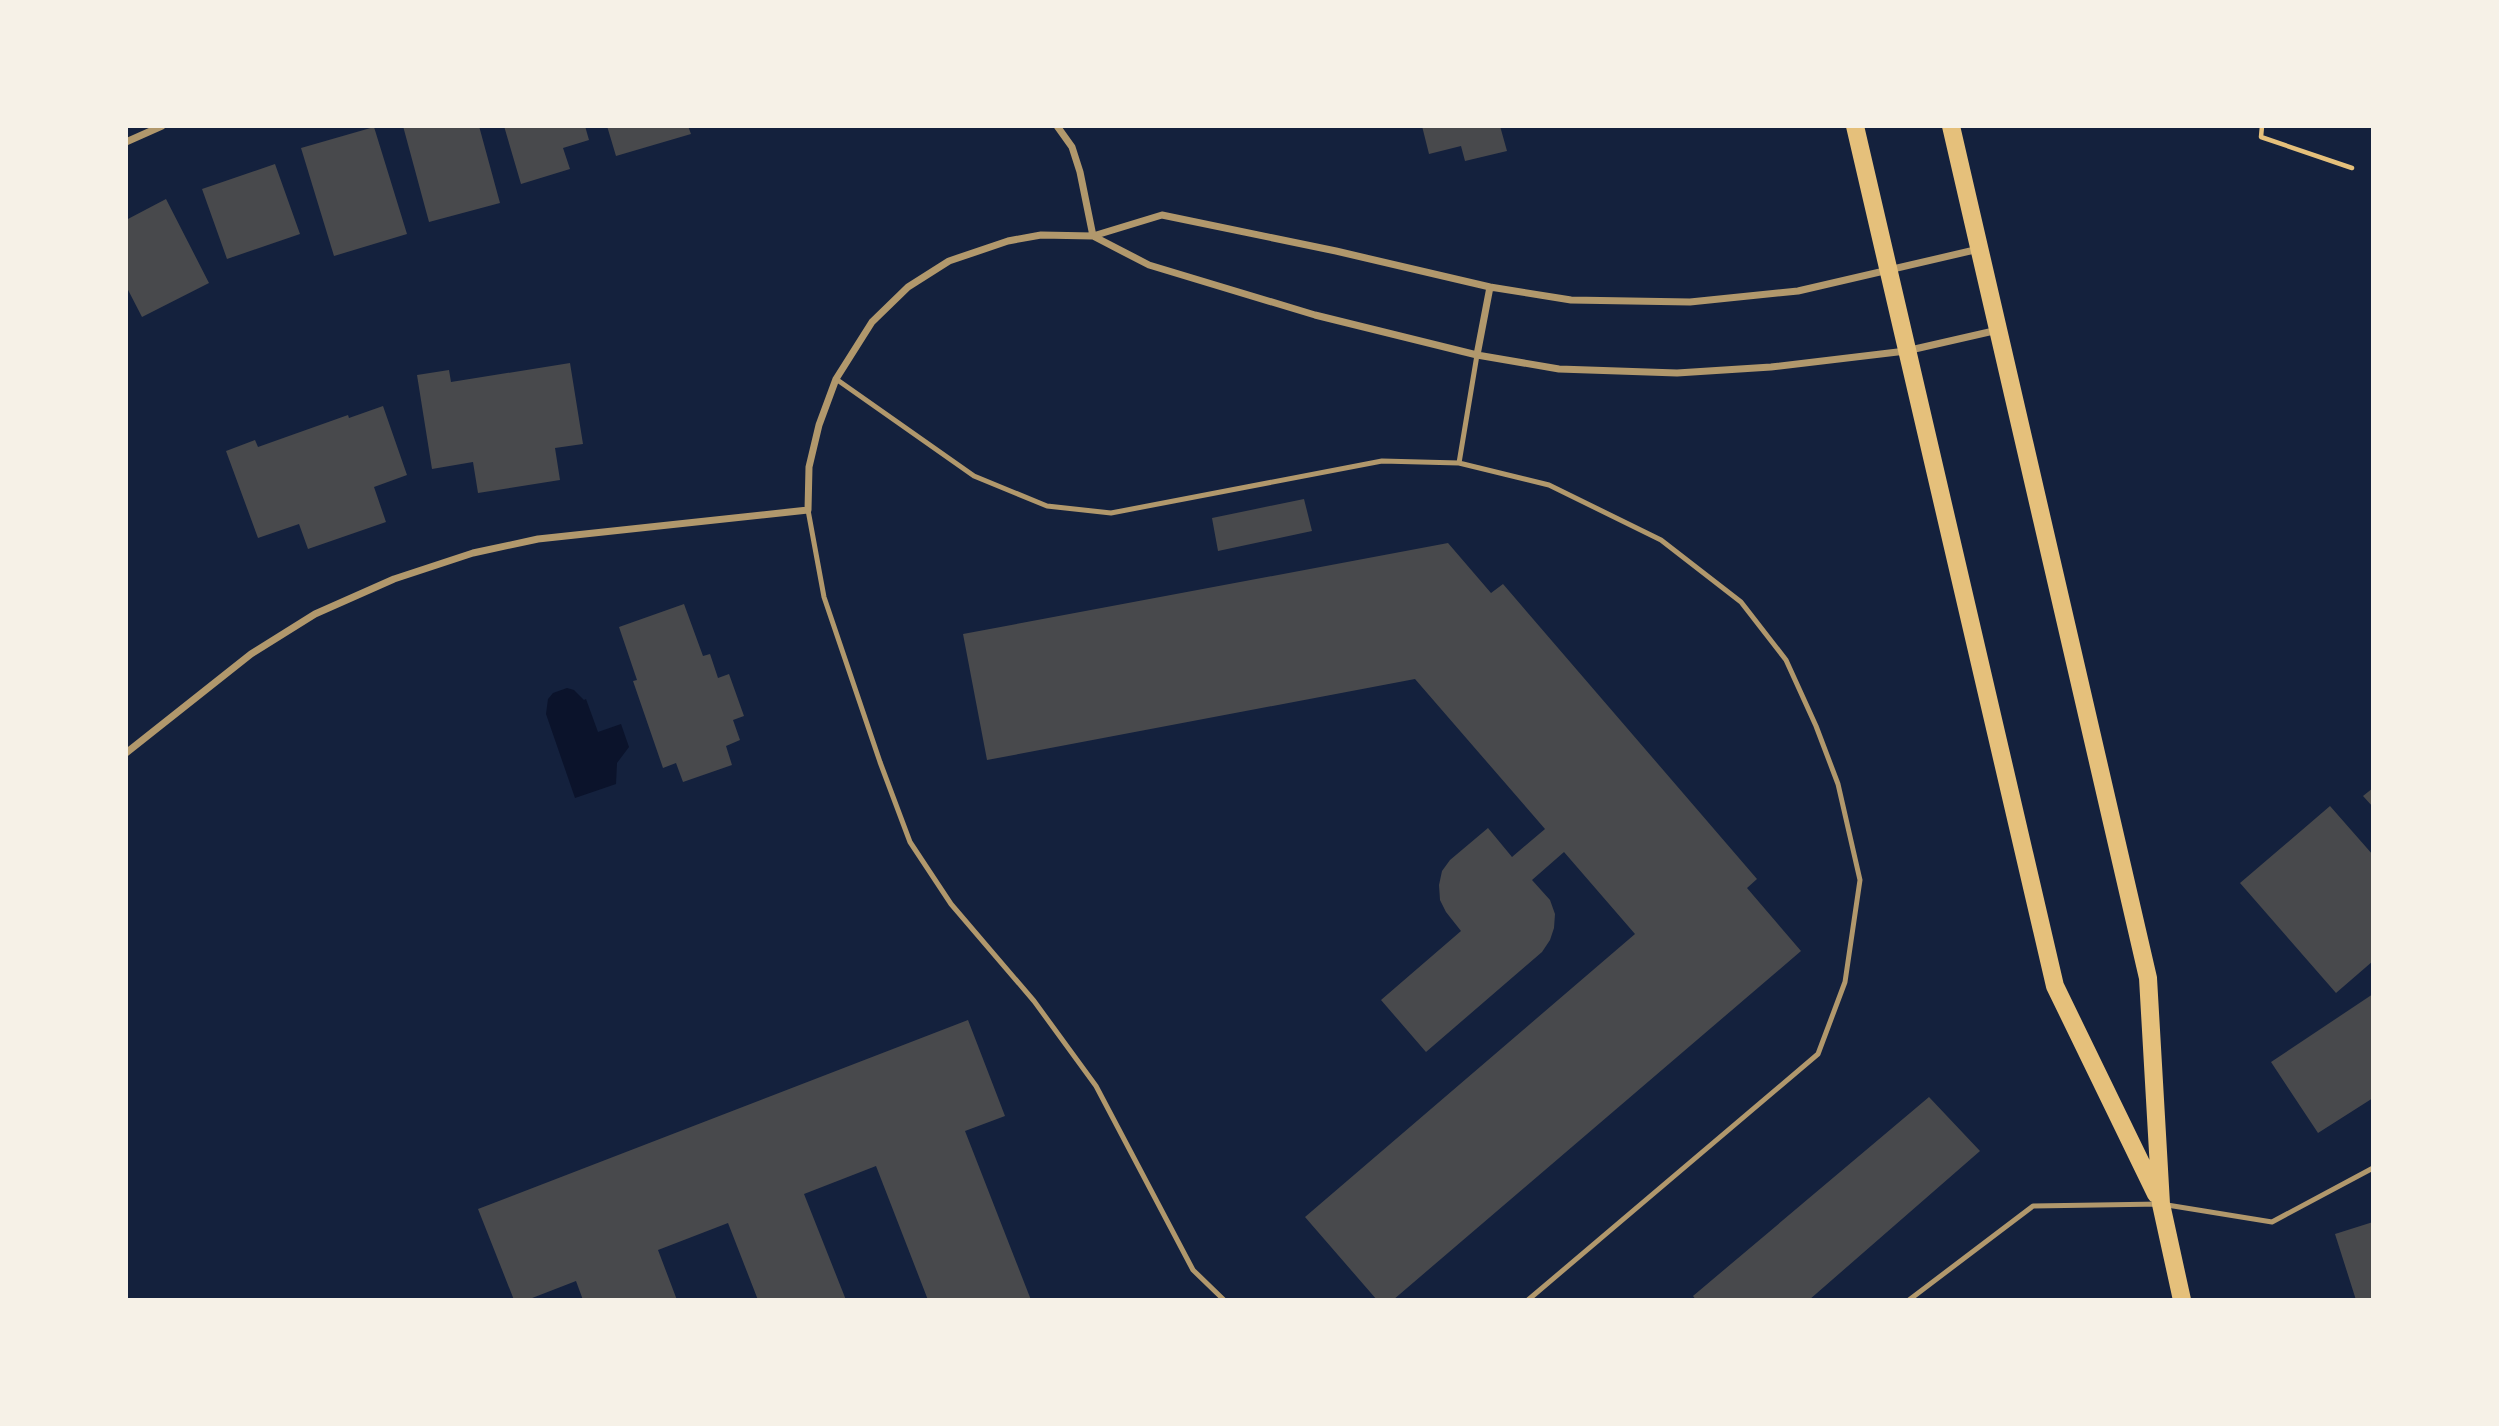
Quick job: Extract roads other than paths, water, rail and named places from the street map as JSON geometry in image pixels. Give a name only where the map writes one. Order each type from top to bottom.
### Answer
[{"type":"main road","points":[[1855,126],[2055,986],[2161,1204]]},
{"type":"main road","points":[[1951,126],[2148,978],[2161,1204],[2182,1300]]},
{"type":"street","points":[[126,142],[162,126]]},
{"type":"street","points":[[1057,126],[1072,147],[1093,236]]},
{"type":"street","points":[[126,753],[251,654],[315,614],[394,579],[473,553],[538,539],[808,510],[808,467],[819,425],[836,379],[872,323],[908,287],[949,261],[1019,239],[1041,235],[1093,236],[1162,215],[1336,251],[1490,288],[1571,300],[1690,302],[1798,291],[1980,249]]},
{"type":"street","points":[[1093,236],[1149,265],[1315,315],[1478,355],[1559,369],[1677,373],[1771,367],[1906,351],[1998,330]]},
{"type":"street","points":[[1478,355],[1490,288]]},
{"type":"lane","points":[[1459,463],[1478,355]]},
{"type":"lane","points":[[836,379],[974,476],[1046,506],[1111,513],[1382,461],[1459,463],[1549,485],[1661,540],[1741,603],[1786,660],[1839,784],[1860,880],[1845,982],[1818,1054],[1528,1300]]},
{"type":"lane","points":[[808,510],[824,597],[910,842],[951,904],[1034,1001],[1096,1086],[1193,1270],[1224,1300]]},
{"type":"lane","points":[[1909,1300],[2033,1206],[2161,1204],[2272,1222],[2373,1168]]},
{"type":"water","points":[[567,688],[586,699],[598,732],[621,724],[629,747],[617,763],[616,784],[575,798],[546,714],[548,699],[553,693]]}]
